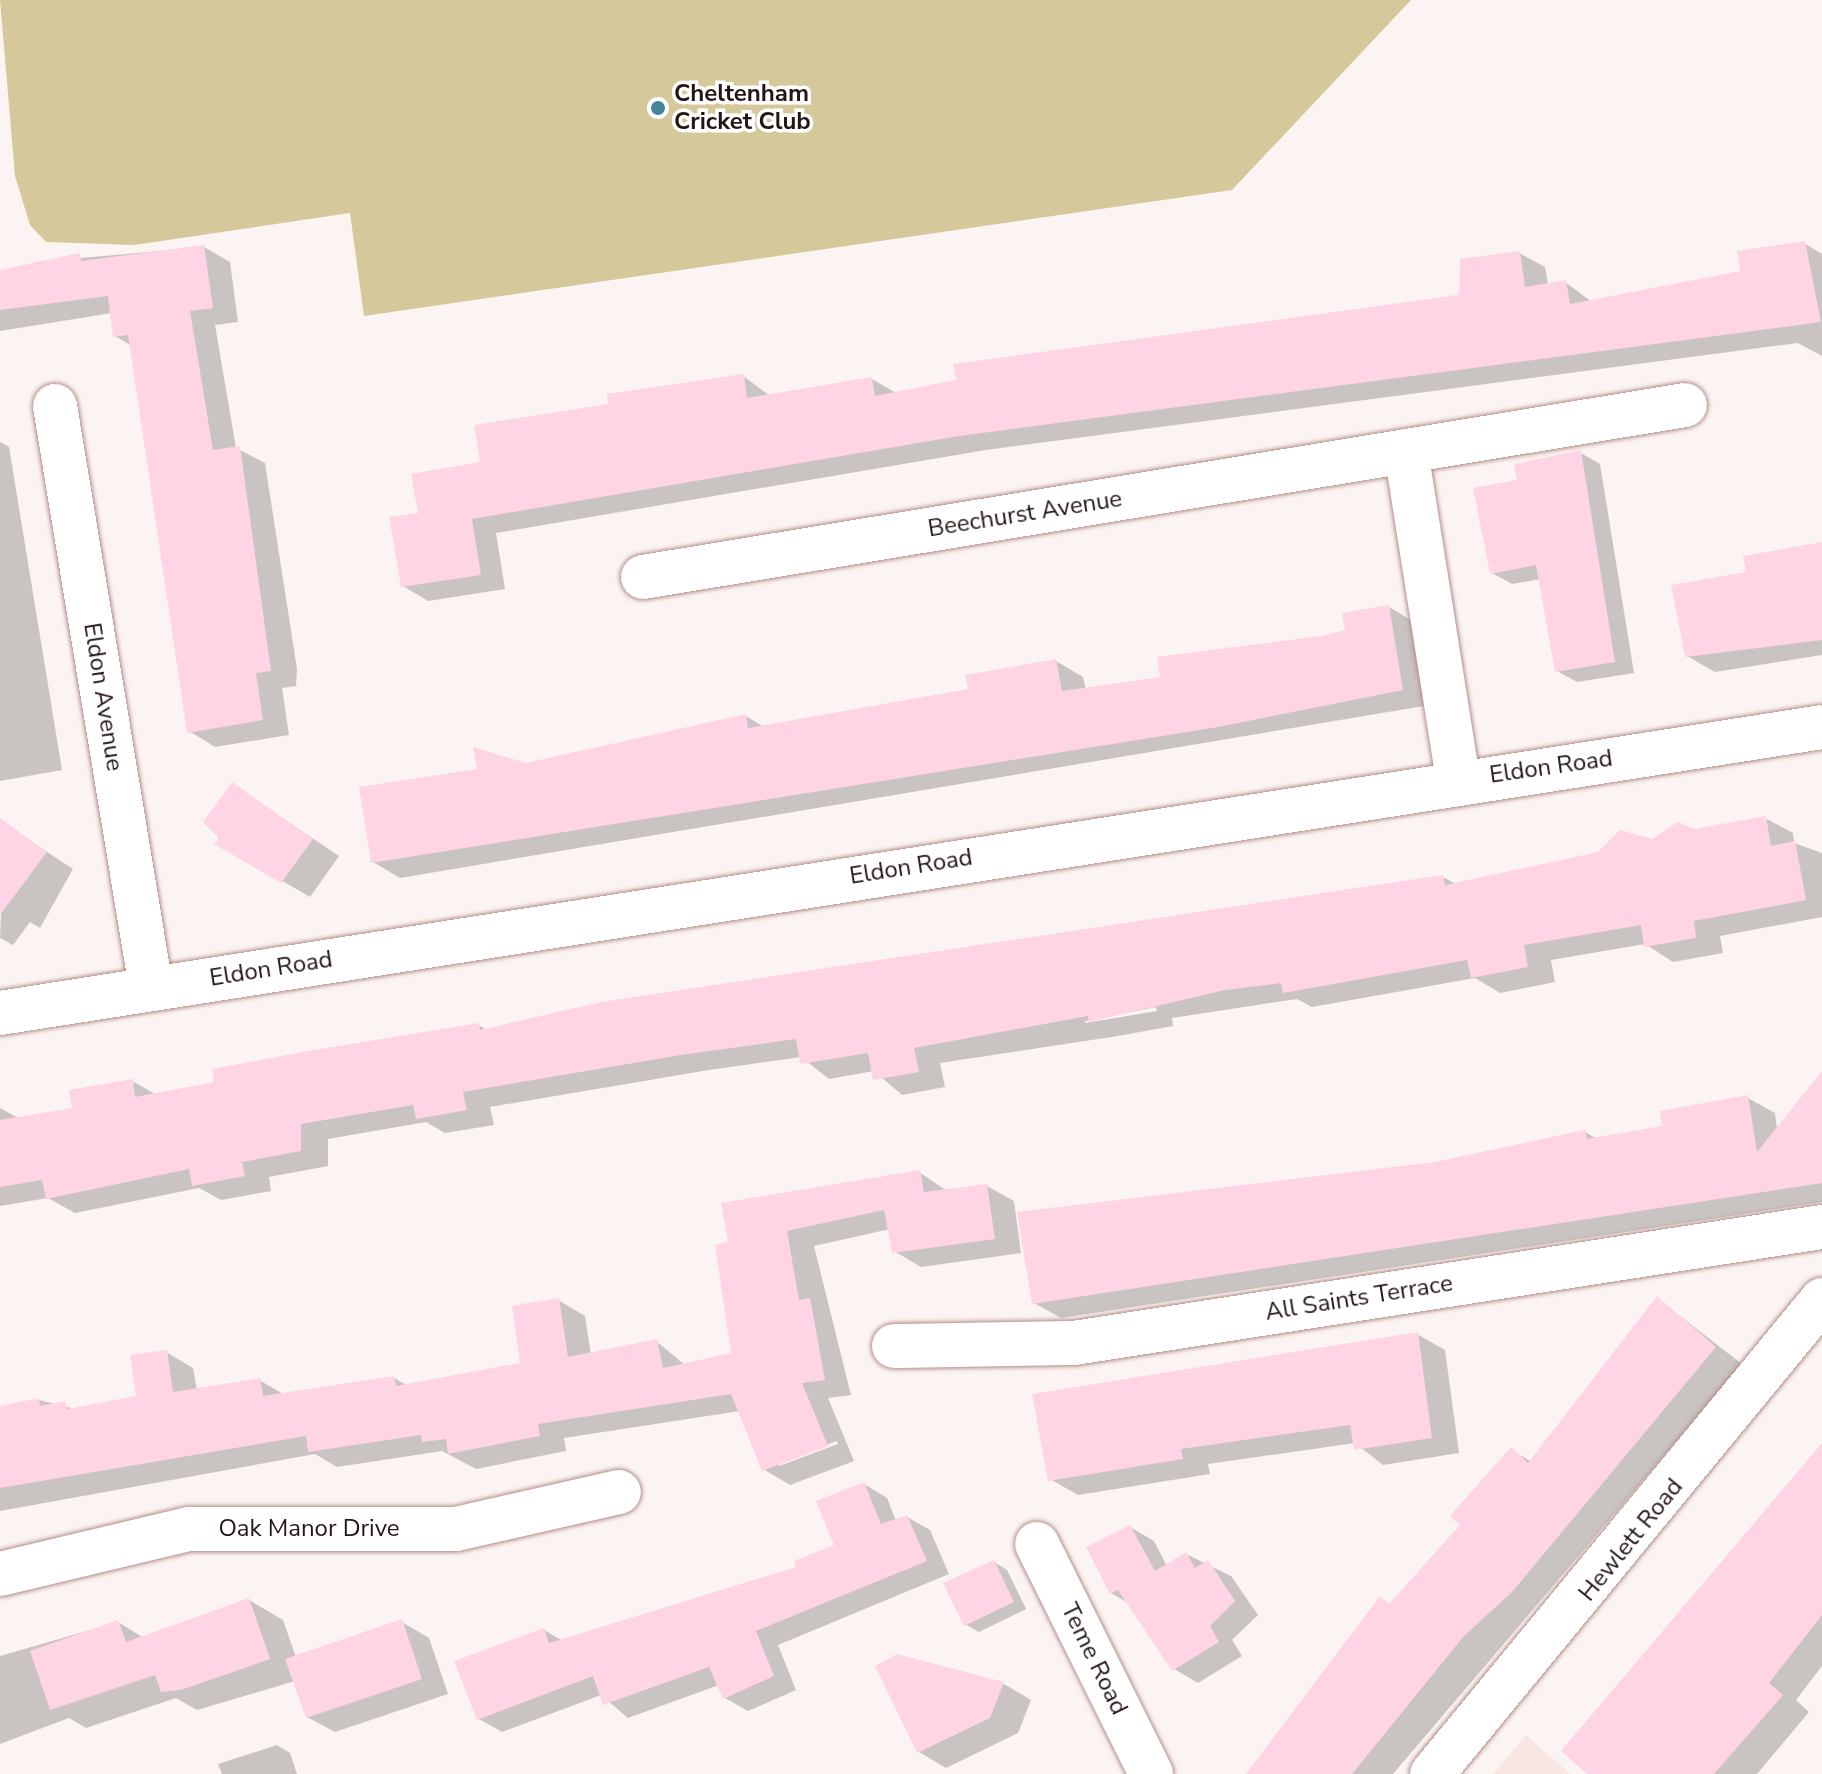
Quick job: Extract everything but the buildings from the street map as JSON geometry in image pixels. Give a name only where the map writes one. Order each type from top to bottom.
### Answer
[{"type":"street","name":"Beechurst Avenue","points":[[643,577],[1685,405]]},
{"type":"street","name":"Eldon Avenue","points":[[55,406],[151,988]]},
{"type":"street","points":[[1406,451],[1458,781]]},
{"type":"street","name":"Eldon Road","points":[[0,1013],[1458,781],[1822,727]]},
{"type":"street","name":"All Saints Terrace","points":[[894,1346],[1074,1343],[1822,1227]]},
{"type":"street","name":"Hewlett Road","points":[[1432,1774],[1822,1300]]},
{"type":"street","name":"Oak Manor Drive","points":[[0,1574],[189,1529],[456,1529],[619,1492]]},
{"type":"street","name":"Teme Road","points":[[1037,1544],[1151,1774]]},
{"type":"shaded area","name":"Cheltenham Cricket Club","points":[[0,0],[1411,0],[1232,190],[364,316],[350,213],[134,245],[46,242],[30,225],[15,176]]},
{"type":"shaded area","points":[[1526,1735],[1570,1774],[1493,1774]]},
{"type":"place","name":"Cheltenham Cricket Club","points":[[658,108]]}]
